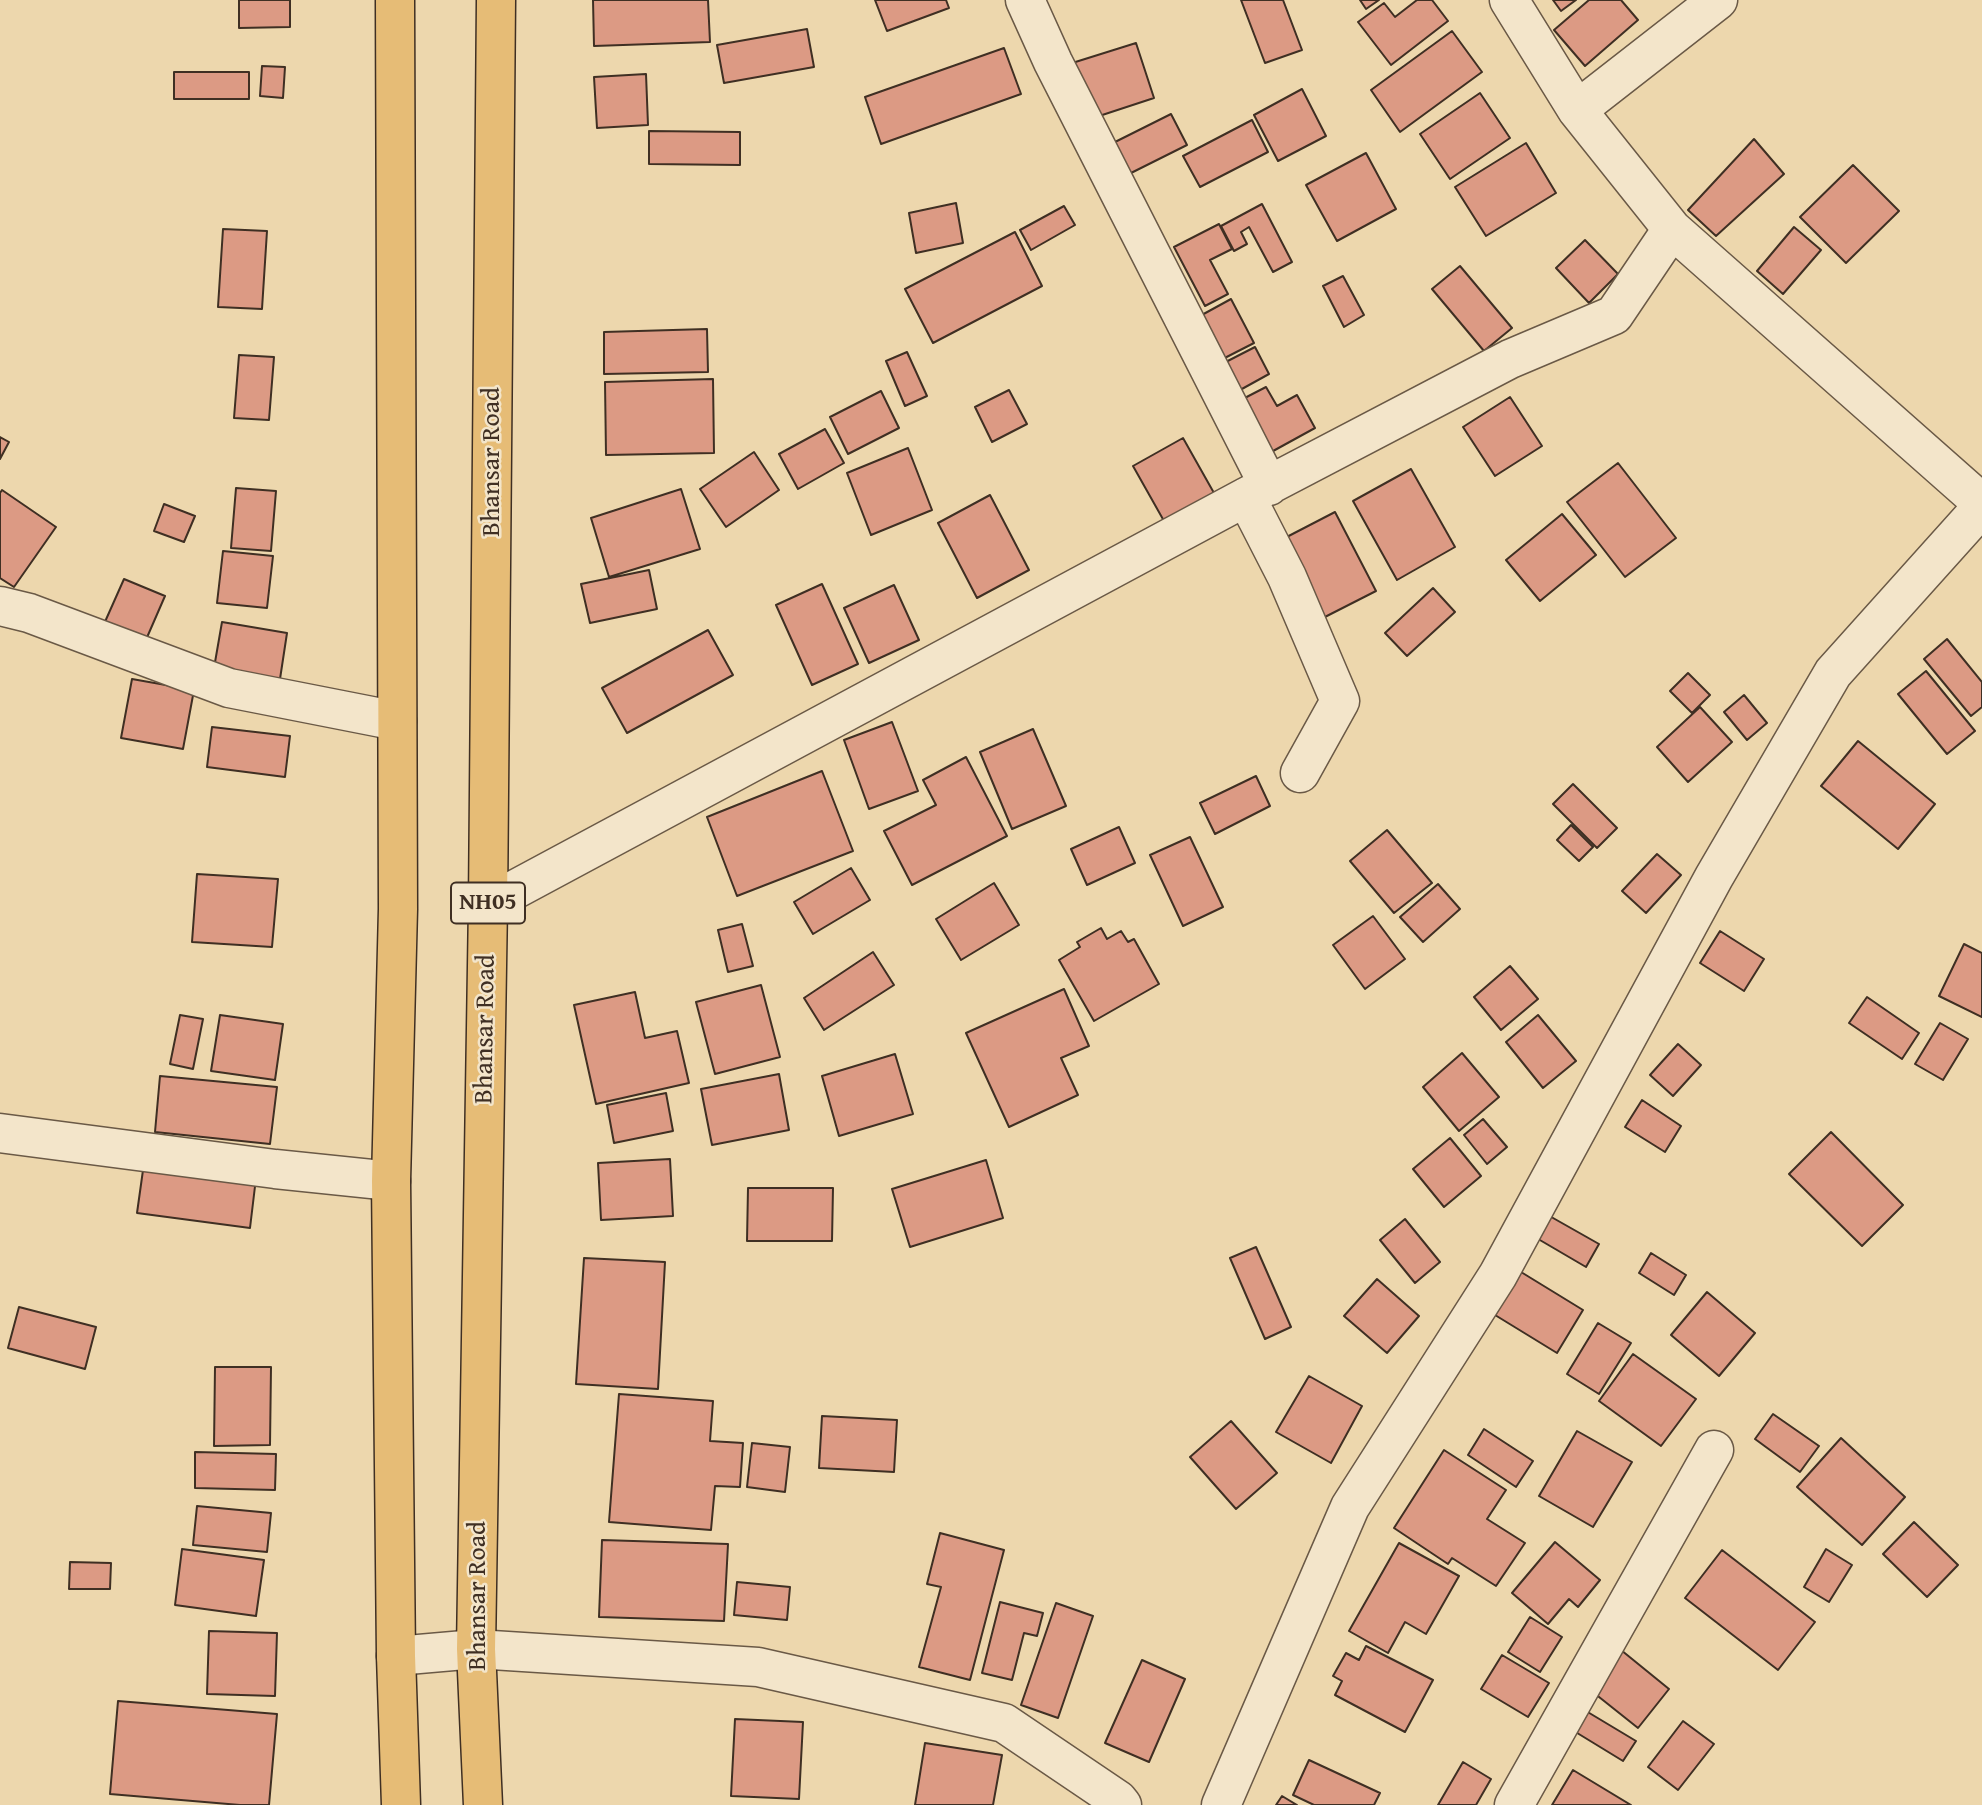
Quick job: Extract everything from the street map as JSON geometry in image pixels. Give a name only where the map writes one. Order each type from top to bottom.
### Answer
[{"type":"highway","points":[[395,0],[398,909],[391,1181],[396,1656],[401,1805]]},
{"type":"highway","name":"Bhansar Road","points":[[483,1805],[476,1649],[488,904],[496,0]]},
{"type":"street","points":[[1025,0],[1257,491],[1287,577],[1340,701],[1300,773]]},
{"type":"street","points":[[1221,1805],[1350,1507],[1498,1275],[1714,877],[1833,673],[1982,505],[1672,229],[1577,110],[1509,0]]},
{"type":"street","points":[[1577,110],[1718,0]]},
{"type":"street","points":[[488,904],[1257,491],[1510,359],[1614,315],[1672,229]]},
{"type":"street","points":[[0,606],[29,613],[229,688],[397,721]]},
{"type":"street","points":[[0,1133],[275,1169],[391,1181]]},
{"type":"street","points":[[1514,1805],[1714,1450]]},
{"type":"street","points":[[396,1656],[476,1649],[758,1667],[1004,1723],[1122,1805]]},
{"type":"building","points":[[239,0],[290,0],[290,27],[239,28]]},
{"type":"building","points":[[593,0],[708,0],[710,42],[594,46]]},
{"type":"building","points":[[875,0],[946,0],[949,8],[887,31]]},
{"type":"building","points":[[1241,0],[1283,0],[1302,50],[1265,63]]},
{"type":"building","points":[[1360,0],[1379,0],[1366,9]]},
{"type":"building","points":[[1417,0],[1432,0],[1448,21],[1391,65],[1358,22],[1384,3],[1395,17]]},
{"type":"building","points":[[1553,0],[1576,0],[1561,11]]},
{"type":"building","points":[[1589,0],[1621,0],[1638,20],[1585,66],[1554,30]]},
{"type":"building","points":[[807,29],[814,67],[724,83],[717,45]]},
{"type":"building","points":[[1452,31],[1482,72],[1400,132],[1371,90]]},
{"type":"building","points":[[1136,43],[1154,98],[1087,120],[1069,64]]},
{"type":"building","points":[[1004,48],[1021,94],[881,144],[865,97]]},
{"type":"building","points":[[262,66],[285,67],[283,98],[260,96]]},
{"type":"building","points":[[174,72],[249,72],[249,99],[174,99]]},
{"type":"building","points":[[646,74],[648,125],[597,128],[594,77]]},
{"type":"building","points":[[1302,89],[1326,136],[1278,161],[1254,115]]},
{"type":"building","points":[[1480,93],[1510,138],[1450,179],[1420,134]]},
{"type":"building","points":[[1171,114],[1187,145],[1121,178],[1105,147]]},
{"type":"building","points":[[1252,120],[1268,152],[1200,187],[1183,156]]},
{"type":"building","points":[[649,131],[740,132],[740,165],[649,164]]},
{"type":"building","points":[[1754,139],[1784,174],[1716,236],[1688,210]]},
{"type":"building","points":[[1526,143],[1556,193],[1486,236],[1455,187]]},
{"type":"building","points":[[1366,153],[1396,209],[1337,241],[1306,185]]},
{"type":"building","points":[[1853,165],[1899,211],[1846,263],[1800,217]]},
{"type":"building","points":[[956,203],[963,243],[916,253],[909,213]]},
{"type":"building","points":[[1262,204],[1292,262],[1273,272],[1249,227],[1241,232],[1247,244],[1234,251],[1221,226]]},
{"type":"building","points":[[1064,206],[1075,225],[1031,250],[1020,230]]},
{"type":"building","points":[[1219,224],[1232,249],[1210,260],[1228,294],[1205,306],[1174,247]]},
{"type":"building","points":[[1794,227],[1821,250],[1783,294],[1757,271]]},
{"type":"building","points":[[223,229],[267,231],[262,309],[218,307]]},
{"type":"building","points":[[1015,232],[1042,286],[933,343],[905,289]]},
{"type":"building","points":[[1585,240],[1618,274],[1589,303],[1556,268]]},
{"type":"building","points":[[1460,266],[1512,328],[1484,351],[1432,289]]},
{"type":"building","points":[[1343,276],[1364,315],[1344,327],[1323,286]]},
{"type":"building","points":[[1231,299],[1254,343],[1211,365],[1189,322]]},
{"type":"building","points":[[707,329],[708,372],[604,374],[604,332]]},
{"type":"building","points":[[1255,347],[1269,374],[1231,395],[1216,367]]},
{"type":"building","points":[[907,352],[927,396],[905,406],[886,361]]},
{"type":"building","points":[[239,355],[274,357],[269,420],[234,418]]},
{"type":"building","points":[[713,379],[714,453],[606,455],[605,382]]},
{"type":"building","points":[[1266,387],[1277,406],[1297,395],[1315,428],[1264,456],[1235,403]]},
{"type":"building","points":[[1009,390],[1027,424],[992,442],[975,407]]},
{"type":"building","points":[[881,391],[899,428],[848,454],[830,417]]},
{"type":"building","points":[[1510,397],[1542,446],[1495,476],[1463,427]]},
{"type":"building","points":[[825,429],[844,463],[798,489],[779,454]]},
{"type":"building","points":[[0,437],[9,442],[0,459]]},
{"type":"building","points":[[1183,438],[1214,493],[1164,521],[1133,466]]},
{"type":"building","points":[[908,448],[932,510],[871,535],[847,473]]},
{"type":"building","points":[[754,452],[779,490],[726,527],[700,489]]},
{"type":"building","points":[[1618,463],[1676,538],[1625,577],[1567,502]]},
{"type":"building","points":[[1411,469],[1455,547],[1397,580],[1353,501]]},
{"type":"building","points":[[236,488],[276,491],[271,551],[231,548]]},
{"type":"building","points":[[681,489],[700,549],[609,577],[591,518]]},
{"type":"building","points":[[2,490],[56,527],[14,587],[0,578]]},
{"type":"building","points":[[990,495],[1029,570],[977,598],[938,523]]},
{"type":"building","points":[[164,504],[195,516],[184,542],[154,531]]},
{"type":"building","points":[[1335,512],[1376,591],[1319,620],[1279,541]]},
{"type":"building","points":[[1562,514],[1596,555],[1540,601],[1506,560]]},
{"type":"building","points":[[223,551],[273,556],[267,608],[217,603]]},
{"type":"building","points":[[649,570],[657,609],[590,623],[581,584]]},
{"type":"building","points":[[124,579],[165,596],[145,642],[104,624]]},
{"type":"building","points":[[822,584],[858,664],[812,685],[776,605]]},
{"type":"building","points":[[894,585],[919,640],[869,663],[844,608]]},
{"type":"building","points":[[1433,588],[1455,612],[1407,656],[1385,633]]},
{"type":"building","points":[[222,622],[287,633],[280,679],[214,668]]},
{"type":"building","points":[[708,630],[733,675],[627,733],[602,688]]},
{"type":"building","points":[[1947,639],[1982,682],[1982,707],[1971,716],[1924,659]]},
{"type":"building","points":[[1926,671],[1975,731],[1947,754],[1898,694]]},
{"type":"building","points":[[1688,673],[1710,695],[1692,713],[1670,691]]},
{"type":"building","points":[[132,679],[194,690],[183,749],[121,738]]},
{"type":"building","points":[[1744,695],[1767,723],[1747,740],[1724,712]]},
{"type":"building","points":[[1700,707],[1732,742],[1688,782],[1657,747]]},
{"type":"building","points":[[892,722],[918,791],[869,809],[844,740]]},
{"type":"building","points":[[212,727],[290,736],[285,777],[207,767]]},
{"type":"building","points":[[1033,729],[1066,806],[1012,829],[980,752]]},
{"type":"building","points":[[1858,741],[1935,804],[1898,849],[1821,786]]},
{"type":"building","points":[[966,757],[1007,836],[912,885],[884,831],[936,805],[923,780]]},
{"type":"building","points":[[822,771],[853,851],[737,896],[707,817]]},
{"type":"building","points":[[1256,776],[1270,806],[1215,834],[1200,803]]},
{"type":"building","points":[[1573,784],[1617,828],[1597,848],[1553,804]]},
{"type":"building","points":[[1571,825],[1593,847],[1579,861],[1557,840]]},
{"type":"building","points":[[1119,827],[1135,863],[1087,885],[1071,849]]},
{"type":"building","points":[[1387,830],[1432,883],[1394,913],[1350,861]]},
{"type":"building","points":[[1190,837],[1223,907],[1183,926],[1150,855]]},
{"type":"building","points":[[1657,854],[1681,875],[1646,913],[1622,891]]},
{"type":"building","points":[[851,868],[870,900],[813,934],[794,902]]},
{"type":"building","points":[[197,874],[278,879],[272,947],[192,942]]},
{"type":"building","points":[[994,883],[1019,925],[961,960],[936,919]]},
{"type":"building","points":[[1438,884],[1460,909],[1423,942],[1400,917]]},
{"type":"building","points":[[1373,916],[1405,959],[1365,989],[1333,945]]},
{"type":"building","points":[[742,924],[753,966],[728,972],[718,930]]},
{"type":"building","points":[[1101,928],[1107,939],[1121,931],[1128,942],[1134,939],[1159,984],[1094,1021],[1059,960],[1080,947],[1077,942]]},
{"type":"building","points":[[1720,931],[1764,959],[1744,991],[1700,963]]},
{"type":"building","points":[[1964,944],[1982,953],[1982,1017],[1939,996]]},
{"type":"building","points":[[873,952],[894,985],[824,1030],[804,998]]},
{"type":"building","points":[[1510,966],[1538,999],[1501,1030],[1474,997]]},
{"type":"building","points":[[761,985],[780,1057],[715,1074],[696,1002]]},
{"type":"building","points":[[1064,989],[1089,1046],[1061,1058],[1078,1095],[1009,1127],[966,1033]]},
{"type":"building","points":[[635,992],[645,1038],[677,1031],[689,1083],[596,1104],[574,1005]]},
{"type":"building","points":[[1867,997],[1919,1033],[1902,1059],[1849,1023]]},
{"type":"building","points":[[180,1015],[203,1019],[193,1069],[170,1064]]},
{"type":"building","points":[[220,1015],[283,1024],[275,1080],[211,1071]]},
{"type":"building","points":[[1538,1015],[1576,1061],[1543,1088],[1506,1042]]},
{"type":"building","points":[[1940,1023],[1968,1039],[1943,1080],[1915,1064]]},
{"type":"building","points":[[1678,1044],[1701,1065],[1673,1096],[1650,1075]]},
{"type":"building","points":[[1462,1053],[1499,1097],[1459,1131],[1423,1087]]},
{"type":"building","points":[[895,1054],[913,1114],[839,1136],[822,1076]]},
{"type":"building","points":[[779,1074],[789,1130],[712,1145],[701,1089]]},
{"type":"building","points":[[160,1076],[277,1087],[270,1144],[155,1132]]},
{"type":"building","points":[[666,1093],[673,1131],[614,1143],[607,1105]]},
{"type":"building","points":[[1642,1100],[1681,1126],[1665,1152],[1625,1127]]},
{"type":"building","points":[[1483,1119],[1507,1147],[1487,1164],[1464,1135]]},
{"type":"building","points":[[1831,1132],[1903,1205],[1862,1246],[1789,1174]]},
{"type":"building","points":[[1450,1138],[1481,1176],[1444,1207],[1413,1169]]},
{"type":"building","points":[[670,1159],[673,1216],[601,1220],[598,1163]]},
{"type":"building","points":[[986,1160],[1003,1218],[910,1247],[892,1189]]},
{"type":"building","points":[[144,1163],[256,1178],[250,1228],[137,1213]]},
{"type":"building","points":[[748,1188],[833,1188],[832,1241],[747,1241]]},
{"type":"building","points":[[1546,1214],[1599,1244],[1586,1267],[1533,1236]]},
{"type":"building","points":[[1405,1219],[1440,1262],[1415,1283],[1380,1240]]},
{"type":"building","points":[[1256,1247],[1291,1327],[1265,1339],[1230,1258]]},
{"type":"building","points":[[1651,1253],[1686,1275],[1674,1295],[1639,1273]]},
{"type":"building","points":[[584,1258],[665,1262],[658,1389],[576,1384]]},
{"type":"building","points":[[1521,1272],[1583,1310],[1557,1353],[1495,1315]]},
{"type":"building","points":[[1377,1279],[1419,1316],[1387,1353],[1344,1316]]},
{"type":"building","points":[[1707,1292],[1755,1333],[1719,1376],[1671,1335]]},
{"type":"building","points":[[19,1307],[96,1327],[85,1369],[8,1348]]},
{"type":"building","points":[[1598,1323],[1631,1343],[1599,1394],[1567,1374]]},
{"type":"building","points":[[1633,1354],[1696,1399],[1661,1446],[1599,1401]]},
{"type":"building","points":[[215,1367],[271,1367],[270,1445],[214,1446]]},
{"type":"building","points":[[1309,1376],[1362,1406],[1331,1463],[1276,1432]]},
{"type":"building","points":[[619,1394],[713,1401],[710,1441],[743,1443],[740,1487],[715,1486],[711,1530],[609,1522]]},
{"type":"building","points":[[1773,1414],[1819,1446],[1800,1472],[1755,1439]]},
{"type":"building","points":[[822,1416],[897,1420],[894,1472],[819,1468]]},
{"type":"building","points":[[1231,1421],[1277,1473],[1236,1509],[1190,1457]]},
{"type":"building","points":[[1484,1429],[1533,1461],[1516,1487],[1468,1455]]},
{"type":"building","points":[[1577,1431],[1632,1462],[1593,1527],[1539,1496]]},
{"type":"building","points":[[1841,1438],[1905,1497],[1862,1545],[1797,1487]]},
{"type":"building","points":[[752,1443],[790,1447],[785,1492],[747,1487]]},
{"type":"building","points":[[1444,1450],[1506,1490],[1487,1519],[1525,1543],[1496,1586],[1452,1558],[1448,1564],[1394,1528]]},
{"type":"building","points":[[195,1452],[276,1454],[275,1490],[195,1488]]},
{"type":"building","points":[[197,1506],[271,1513],[267,1552],[193,1545]]},
{"type":"building","points":[[1914,1522],[1958,1565],[1927,1597],[1883,1554]]},
{"type":"building","points":[[940,1533],[1004,1550],[970,1680],[919,1667],[941,1587],[927,1584]]},
{"type":"building","points":[[602,1540],[728,1544],[724,1621],[599,1617]]},
{"type":"building","points":[[1555,1542],[1600,1580],[1578,1607],[1569,1599],[1548,1624],[1512,1593]]},
{"type":"building","points":[[1399,1543],[1459,1576],[1426,1634],[1405,1622],[1388,1653],[1349,1631]]},
{"type":"building","points":[[182,1549],[264,1560],[256,1616],[175,1605]]},
{"type":"building","points":[[1826,1549],[1852,1565],[1829,1602],[1804,1587]]},
{"type":"building","points":[[1722,1550],[1815,1622],[1778,1670],[1685,1598]]},
{"type":"building","points":[[70,1562],[111,1563],[110,1589],[69,1589]]},
{"type":"building","points":[[737,1582],[790,1587],[787,1620],[734,1615]]},
{"type":"building","points":[[1000,1602],[1043,1613],[1037,1636],[1024,1633],[1012,1680],[982,1673]]},
{"type":"building","points":[[1056,1603],[1093,1616],[1058,1718],[1021,1705]]},
{"type":"building","points":[[1530,1617],[1562,1637],[1540,1672],[1508,1652]]},
{"type":"building","points":[[209,1631],[277,1633],[275,1696],[207,1694]]},
{"type":"building","points":[[1366,1646],[1433,1680],[1405,1732],[1335,1695],[1342,1681],[1333,1676],[1346,1653],[1359,1660]]},
{"type":"building","points":[[1621,1650],[1669,1689],[1638,1728],[1589,1689]]},
{"type":"building","points":[[1502,1655],[1549,1683],[1528,1717],[1481,1689]]},
{"type":"building","points":[[1142,1660],[1185,1679],[1149,1762],[1105,1743]]},
{"type":"building","points":[[118,1701],[277,1714],[269,1805],[110,1794]]},
{"type":"building","points":[[1581,1708],[1636,1741],[1623,1761],[1569,1728]]},
{"type":"building","points":[[735,1719],[803,1722],[799,1799],[731,1796]]},
{"type":"building","points":[[1683,1721],[1714,1744],[1678,1790],[1648,1767]]},
{"type":"building","points":[[925,1743],[1002,1755],[993,1805],[915,1805]]},
{"type":"building","points":[[1309,1760],[1380,1793],[1374,1805],[1314,1805],[1293,1795]]},
{"type":"building","points":[[1463,1762],[1491,1779],[1476,1805],[1438,1805]]},
{"type":"building","points":[[1573,1770],[1631,1805],[1552,1805]]},
{"type":"building","points":[[1282,1796],[1297,1805],[1276,1805]]}]
